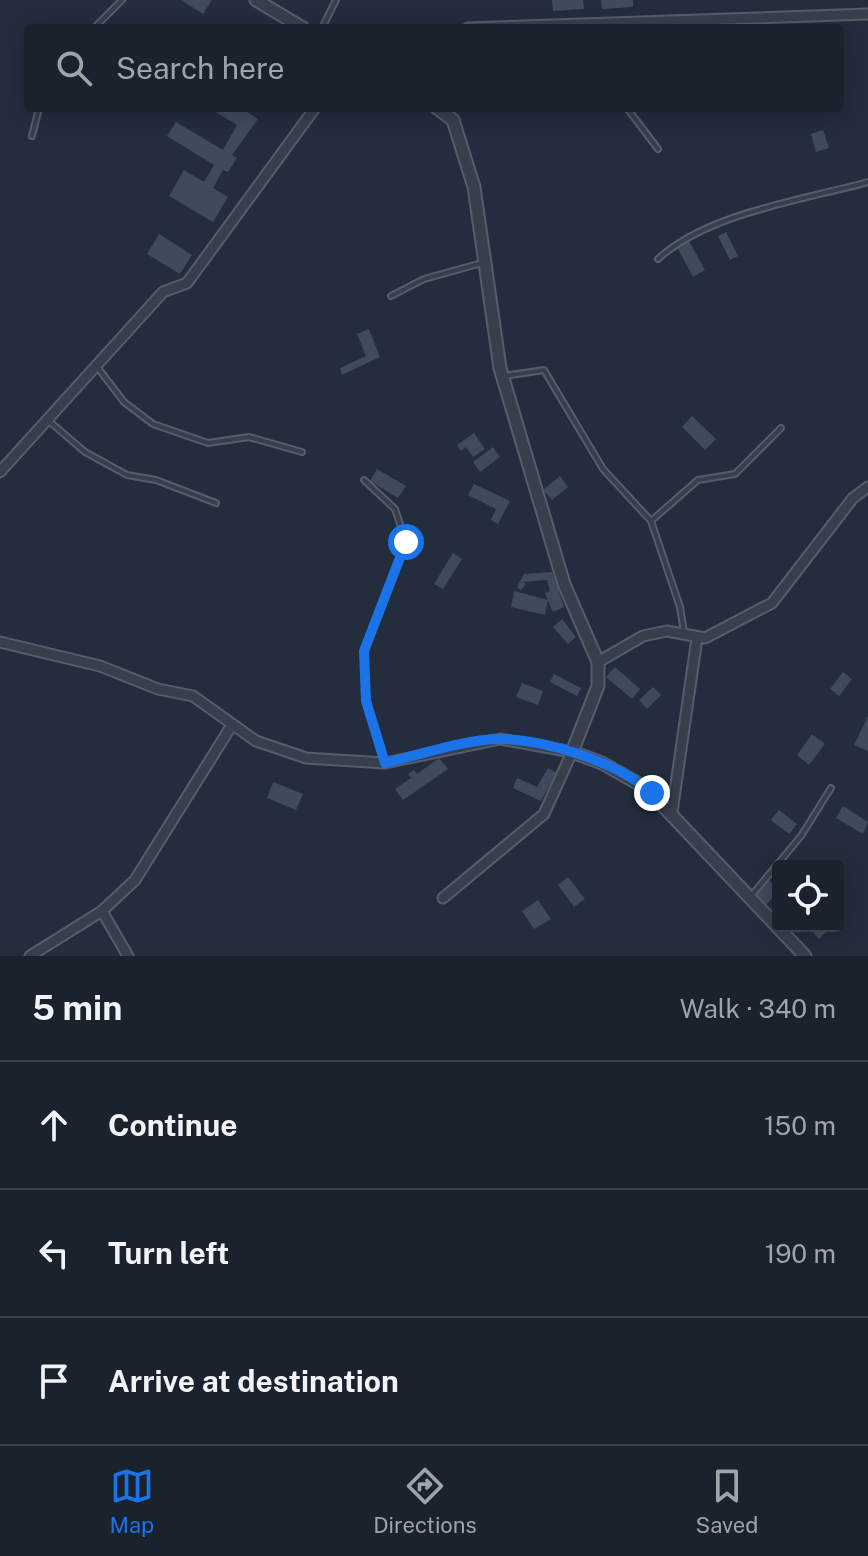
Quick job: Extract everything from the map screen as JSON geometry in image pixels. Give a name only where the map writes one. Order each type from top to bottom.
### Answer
[{"type":"street","points":[[256,0],[296,24]]},
{"type":"street","points":[[609,24],[868,14]]},
{"type":"street","points":[[0,472],[163,292],[187,283],[312,112]]},
{"type":"street","points":[[442,112],[453,120],[474,187],[502,376],[564,584],[598,662],[598,686],[544,814],[443,898]]},
{"type":"street","points":[[598,662],[643,636],[667,631],[705,638],[772,603],[853,498],[868,487]]},
{"type":"street","points":[[672,812],[697,638]]},
{"type":"street","points":[[0,644],[100,666],[158,689],[193,696],[256,741],[306,758],[385,763],[500,739],[572,752],[602,763],[646,788],[672,812],[805,956]]},
{"type":"street","points":[[30,956],[102,911],[135,880],[232,725]]},
{"type":"street","points":[[102,911],[128,956]]},
{"type":"lane","points":[[98,24],[122,0]]},
{"type":"lane","points":[[324,24],[336,0]]},
{"type":"lane","points":[[32,136],[38,112]]},
{"type":"lane","points":[[630,112],[658,149]]},
{"type":"lane","points":[[658,259],[677,242],[736,218],[868,182]]},
{"type":"lane","points":[[391,296],[424,279],[485,262]]},
{"type":"lane","points":[[96,366],[124,402],[153,424],[208,443],[249,437],[302,452]]},
{"type":"lane","points":[[502,376],[544,370],[603,469],[651,521],[680,607],[685,634]]},
{"type":"lane","points":[[48,419],[85,452],[127,475],[156,480],[216,503]]},
{"type":"lane","points":[[651,521],[698,480],[735,474],[781,428]]},
{"type":"lane","points":[[364,480],[395,509],[406,542],[364,651],[366,701],[385,763]]},
{"type":"lane","points":[[750,898],[801,836],[831,788]]},
{"type":"building","points":[[181,0],[212,0],[203,14]]},
{"type":"building","points":[[552,0],[583,0],[584,9],[553,11]]},
{"type":"building","points":[[601,0],[633,0],[633,7],[602,9]]},
{"type":"building","points":[[216,112],[247,112],[258,119],[232,155],[237,158],[228,172],[223,170],[213,188],[228,197],[213,222],[169,196],[184,170],[204,182],[214,165],[167,136],[176,122],[223,150],[237,125]]},
{"type":"building","points":[[823,130],[829,148],[816,152],[811,134]]},
{"type":"building","points":[[726,232],[738,256],[730,260],[718,236]]},
{"type":"building","points":[[159,234],[192,255],[180,274],[147,254]]},
{"type":"building","points":[[689,241],[705,270],[693,277],[677,247]]},
{"type":"building","points":[[369,329],[380,357],[342,375],[340,368],[366,356],[357,334]]},
{"type":"building","points":[[692,416],[716,439],[705,450],[682,427]]},
{"type":"building","points":[[474,433],[485,449],[473,457],[466,447],[461,451],[457,445]]},
{"type":"building","points":[[493,447],[500,457],[480,472],[473,462]]},
{"type":"building","points":[[377,469],[406,486],[398,498],[370,481]]},
{"type":"building","points":[[560,476],[568,487],[552,500],[543,490]]},
{"type":"building","points":[[474,484],[510,501],[498,524],[491,520],[496,509],[468,495]]},
{"type":"building","points":[[453,553],[462,559],[443,589],[434,584]]},
{"type":"building","points":[[552,572],[564,607],[553,612],[545,593],[550,591],[547,580],[523,582],[526,584],[521,590],[517,587],[524,574]]},
{"type":"building","points":[[514,591],[548,600],[545,615],[511,607]]},
{"type":"building","points":[[562,619],[576,637],[568,644],[553,627]]},
{"type":"building","points":[[615,667],[640,689],[632,699],[606,677]]},
{"type":"building","points":[[843,672],[852,679],[839,696],[830,689]]},
{"type":"building","points":[[554,674],[581,688],[577,696],[550,682]]},
{"type":"building","points":[[522,683],[543,691],[538,705],[516,697]]},
{"type":"building","points":[[653,687],[661,695],[647,709],[639,700]]},
{"type":"building","points":[[868,716],[868,751],[854,745]]},
{"type":"building","points":[[812,734],[825,744],[809,765],[797,755]]},
{"type":"building","points":[[439,758],[448,769],[403,800],[395,789],[411,778],[408,774],[414,770],[417,774]]},
{"type":"building","points":[[548,768],[556,773],[541,801],[513,788],[517,778],[537,787]]},
{"type":"building","points":[[273,782],[303,794],[296,810],[267,798]]},
{"type":"building","points":[[843,806],[868,822],[863,834],[836,818]]},
{"type":"building","points":[[779,810],[797,824],[789,834],[771,820]]},
{"type":"building","points":[[568,877],[585,899],[574,907],[558,885]]},
{"type":"building","points":[[769,880],[772,898],[765,906],[754,896]]},
{"type":"building","points":[[538,900],[551,919],[534,929],[522,911]]},
{"type":"building","points":[[813,932],[826,932],[819,939]]},
{"type":"route","points":[[406,542],[364,651],[366,701],[385,763],[500,739],[572,752],[602,763],[652,793]]}]
